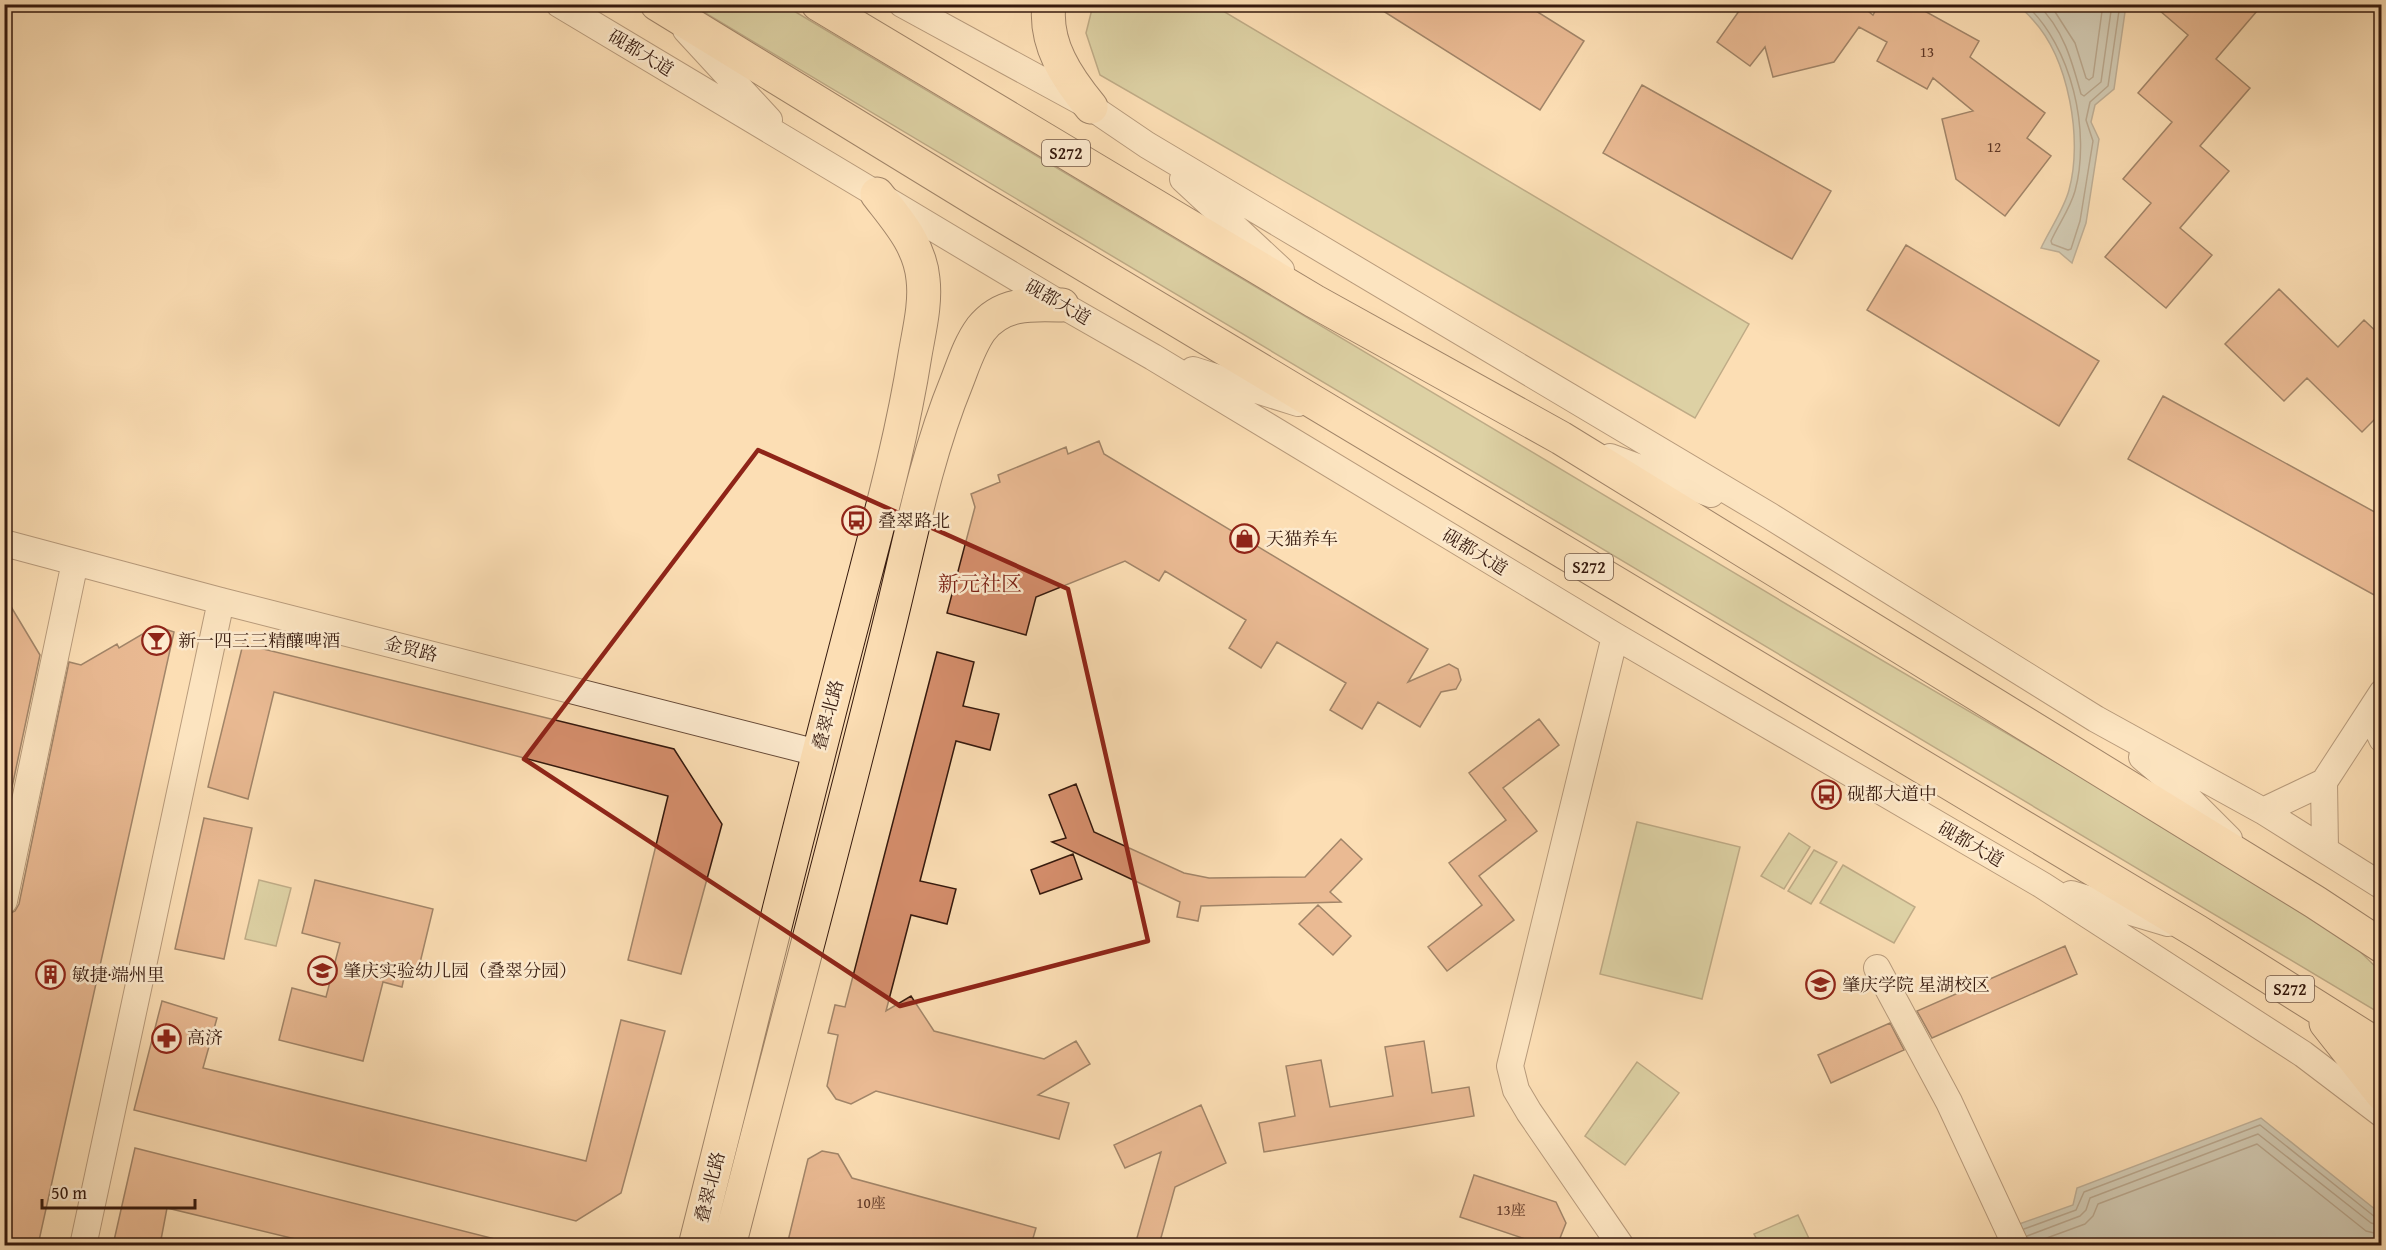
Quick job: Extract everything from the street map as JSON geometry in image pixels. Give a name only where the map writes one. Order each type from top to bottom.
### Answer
[{"type":"main road","name":"S272","points":[[818,4],[1314,301],[1561,438],[2382,946]]},
{"type":"main road","points":[[1049,4],[1047,18],[1053,45],[1068,78],[1091,107]]},
{"type":"main road","name":"S272","points":[[663,8],[1336,416],[2198,932],[2382,1048]]},
{"type":"main road","name":"叠翠北路","points":[[696,1245],[818,753],[889,484],[912,376],[922,310],[924,279],[917,251],[906,231],[877,194]]},
{"type":"main road","name":"叠翠北路","points":[[729,1245],[890,622],[918,498],[949,400],[979,331],[991,318],[1013,307],[1030,304],[1062,306]]},
{"type":"main road","points":[[912,376],[925,369],[941,374],[949,400]]},
{"type":"main road","points":[[2308,1000],[2382,1094]]},
{"type":"street","name":"砚都大道","points":[[559,4],[1062,306],[1153,357],[1615,636],[2042,885],[2303,1054],[2382,1114]]},
{"type":"street","points":[[902,4],[1091,107],[1147,145],[1770,516],[2096,719],[2263,811],[2382,886]]},
{"type":"street","points":[[663,8],[788,141]]},
{"type":"street","points":[[1147,145],[1314,301]]},
{"type":"street","points":[[1153,357],[1336,416]]},
{"type":"street","points":[[1561,438],[1770,516]]},
{"type":"street","name":"金贸路","points":[[4,543],[221,601],[818,753]]},
{"type":"street","points":[[4,901],[75,562]]},
{"type":"street","points":[[83,1245],[221,601]]},
{"type":"street","points":[[1615,636],[1510,1066],[1516,1090],[1529,1112],[1621,1245]]},
{"type":"street","points":[[2263,811],[2324,782],[2376,703]]},
{"type":"street","points":[[2376,703],[2382,738]]},
{"type":"street","points":[[2096,719],[2175,785],[2254,865]]},
{"type":"street","points":[[2324,782],[2325,849]]},
{"type":"street","points":[[2042,885],[2198,932]]},
{"type":"street","points":[[1877,968],[1949,1102],[2016,1245]]},
{"type":"highlighted area","points":[[758,450],[1068,589],[1148,941],[900,1006],[524,759]]},
{"type":"green space","points":[[692,5],[784,5],[1798,611],[2134,808],[2347,939],[2381,972],[2381,1014]]},
{"type":"green space","points":[[1093,5],[1213,5],[1749,324],[1695,418],[1100,75],[1086,33]]},
{"type":"green space","points":[[1637,822],[1740,847],[1702,999],[1600,974]]},
{"type":"green space","points":[[1789,833],[1810,847],[1784,889],[1761,876]]},
{"type":"green space","points":[[1814,850],[1837,862],[1811,904],[1788,891]]},
{"type":"green space","points":[[1843,865],[1915,907],[1894,943],[1820,903]]},
{"type":"green space","points":[[259,880],[291,888],[276,946],[245,939]]},
{"type":"green space","points":[[1637,1062],[1679,1093],[1625,1165],[1585,1136]]},
{"type":"green space","points":[[1798,1215],[1812,1245],[1760,1245],[1754,1234]]},
{"type":"water","points":[[2016,5],[2126,5],[2114,89],[2095,105],[2091,122],[2099,139],[2086,223],[2072,263],[2059,252],[2041,248],[2064,204],[2073,170],[2073,125],[2070,101],[2056,56],[2045,36],[2031,18]]},
{"type":"water","points":[[2261,1118],[2381,1214],[2382,1245],[2013,1246],[2005,1229],[2073,1205],[2077,1188]]},
{"type":"building","points":[[1372,4],[1525,4],[1584,41],[1540,110]]},
{"type":"building","points":[[1744,4],[1859,4],[1873,15],[1879,4],[1912,4],[1979,41],[1970,57],[2045,113],[2027,138],[2051,156],[2005,216],[1956,179],[1942,119],[1973,111],[1933,78],[1927,89],[1877,61],[1887,42],[1859,27],[1834,62],[1773,77],[1765,47],[1750,66],[1717,42]]},
{"type":"building","points":[[2152,4],[2263,4],[2216,59],[2250,88],[2200,146],[2229,171],[2180,228],[2212,255],[2166,308],[2105,257],[2151,203],[2123,179],[2172,122],[2138,93],[2188,35]]},
{"type":"building","points":[[1642,85],[1831,191],[1792,259],[1603,153]]},
{"type":"building","points":[[1906,245],[2099,361],[2059,426],[1867,310]]},
{"type":"building","points":[[2279,289],[2338,347],[2364,320],[2382,337],[2382,412],[2362,432],[2307,378],[2284,401],[2225,344]]},
{"type":"building","points":[[2163,396],[2382,516],[2382,586],[2376,596],[2128,459]]},
{"type":"building","points":[[1099,441],[1104,454],[1428,649],[1408,682],[1449,664],[1458,669],[1461,680],[1456,689],[1441,692],[1420,727],[1378,702],[1362,729],[1330,710],[1346,683],[1277,642],[1261,668],[1229,648],[1246,620],[1165,571],[1159,581],[1125,561],[1036,597],[1026,635],[947,613],[975,507],[971,494],[1000,482],[998,475],[1066,447],[1068,454]]},
{"type":"building","points":[[4,595],[40,655],[4,825]]},
{"type":"building","name":"敏捷·端州里","points":[[156,626],[174,632],[38,1245],[4,1245],[4,916],[15,911],[19,904],[69,662],[81,665],[117,644],[119,648]]},
{"type":"building","points":[[243,644],[674,749],[722,824],[681,974],[628,960],[668,796],[274,692],[248,799],[208,787]]},
{"type":"building","points":[[937,652],[974,662],[963,706],[999,714],[990,750],[956,741],[920,881],[956,889],[947,924],[911,915],[886,1011],[911,996],[934,1031],[1044,1059],[1076,1041],[1090,1064],[1038,1095],[1069,1103],[1059,1139],[876,1091],[851,1104],[836,1099],[827,1086],[838,1035],[828,1033],[835,1005],[845,1007]]},
{"type":"building","points":[[1539,719],[1559,745],[1503,788],[1537,831],[1479,876],[1514,920],[1447,971],[1428,947],[1482,905],[1449,863],[1506,820],[1469,773]]},
{"type":"building","points":[[1076,784],[1094,832],[1184,873],[1209,878],[1305,877],[1341,839],[1362,859],[1330,892],[1341,902],[1201,906],[1198,921],[1177,917],[1180,902],[1052,842],[1066,838],[1049,795]]},
{"type":"building","points":[[204,818],[252,828],[224,959],[175,949]]},
{"type":"building","points":[[1073,854],[1082,879],[1040,894],[1031,870]]},
{"type":"building","points":[[315,880],[433,909],[419,967],[407,964],[402,987],[383,982],[363,1061],[279,1040],[292,988],[326,997],[340,943],[302,933]]},
{"type":"building","points":[[1318,905],[1351,936],[1333,955],[1299,924]]},
{"type":"building","points":[[2065,946],[2077,974],[1932,1038],[1917,1011]]},
{"type":"building","points":[[162,1001],[217,1018],[203,1068],[586,1161],[621,1020],[665,1031],[621,1193],[576,1221],[134,1110]]},
{"type":"building","points":[[1890,1023],[1904,1050],[1831,1083],[1818,1055]]},
{"type":"building","points":[[1424,1041],[1432,1093],[1469,1087],[1474,1116],[1264,1152],[1259,1123],[1295,1116],[1286,1066],[1321,1060],[1330,1107],[1393,1096],[1385,1047]]},
{"type":"building","points":[[1201,1105],[1226,1163],[1175,1187],[1159,1245],[1135,1245],[1161,1152],[1125,1168],[1114,1145]]},
{"type":"building","points":[[135,1148],[499,1240],[498,1245],[320,1245],[167,1208],[160,1245],[113,1245]]},
{"type":"building","points":[[822,1151],[838,1154],[852,1178],[1036,1228],[1031,1245],[787,1245],[808,1159]]},
{"type":"building","points":[[1474,1175],[1556,1202],[1566,1223],[1558,1243],[1548,1240],[1546,1245],[1529,1245],[1531,1241],[1460,1217]]},
{"type":"place","name":"叠翠路北","points":[[857,521]]},
{"type":"place","name":"天猫养车","points":[[1245,539]]},
{"type":"place","name":"新一四三三精釀啤酒","points":[[157,641]]},
{"type":"place","name":"砚都大道中","points":[[1826,794]]},
{"type":"place","name":"肇庆实验幼儿园（叠翠分园）","points":[[322,971]]},
{"type":"place","name":"敏捷·端州里","points":[[51,975]]},
{"type":"place","name":"肇庆学院 星湖校区","points":[[1821,985]]},
{"type":"place","name":"高济","points":[[166,1038]]},
{"type":"district","name":"新元社区","points":[[980,584]]}]
